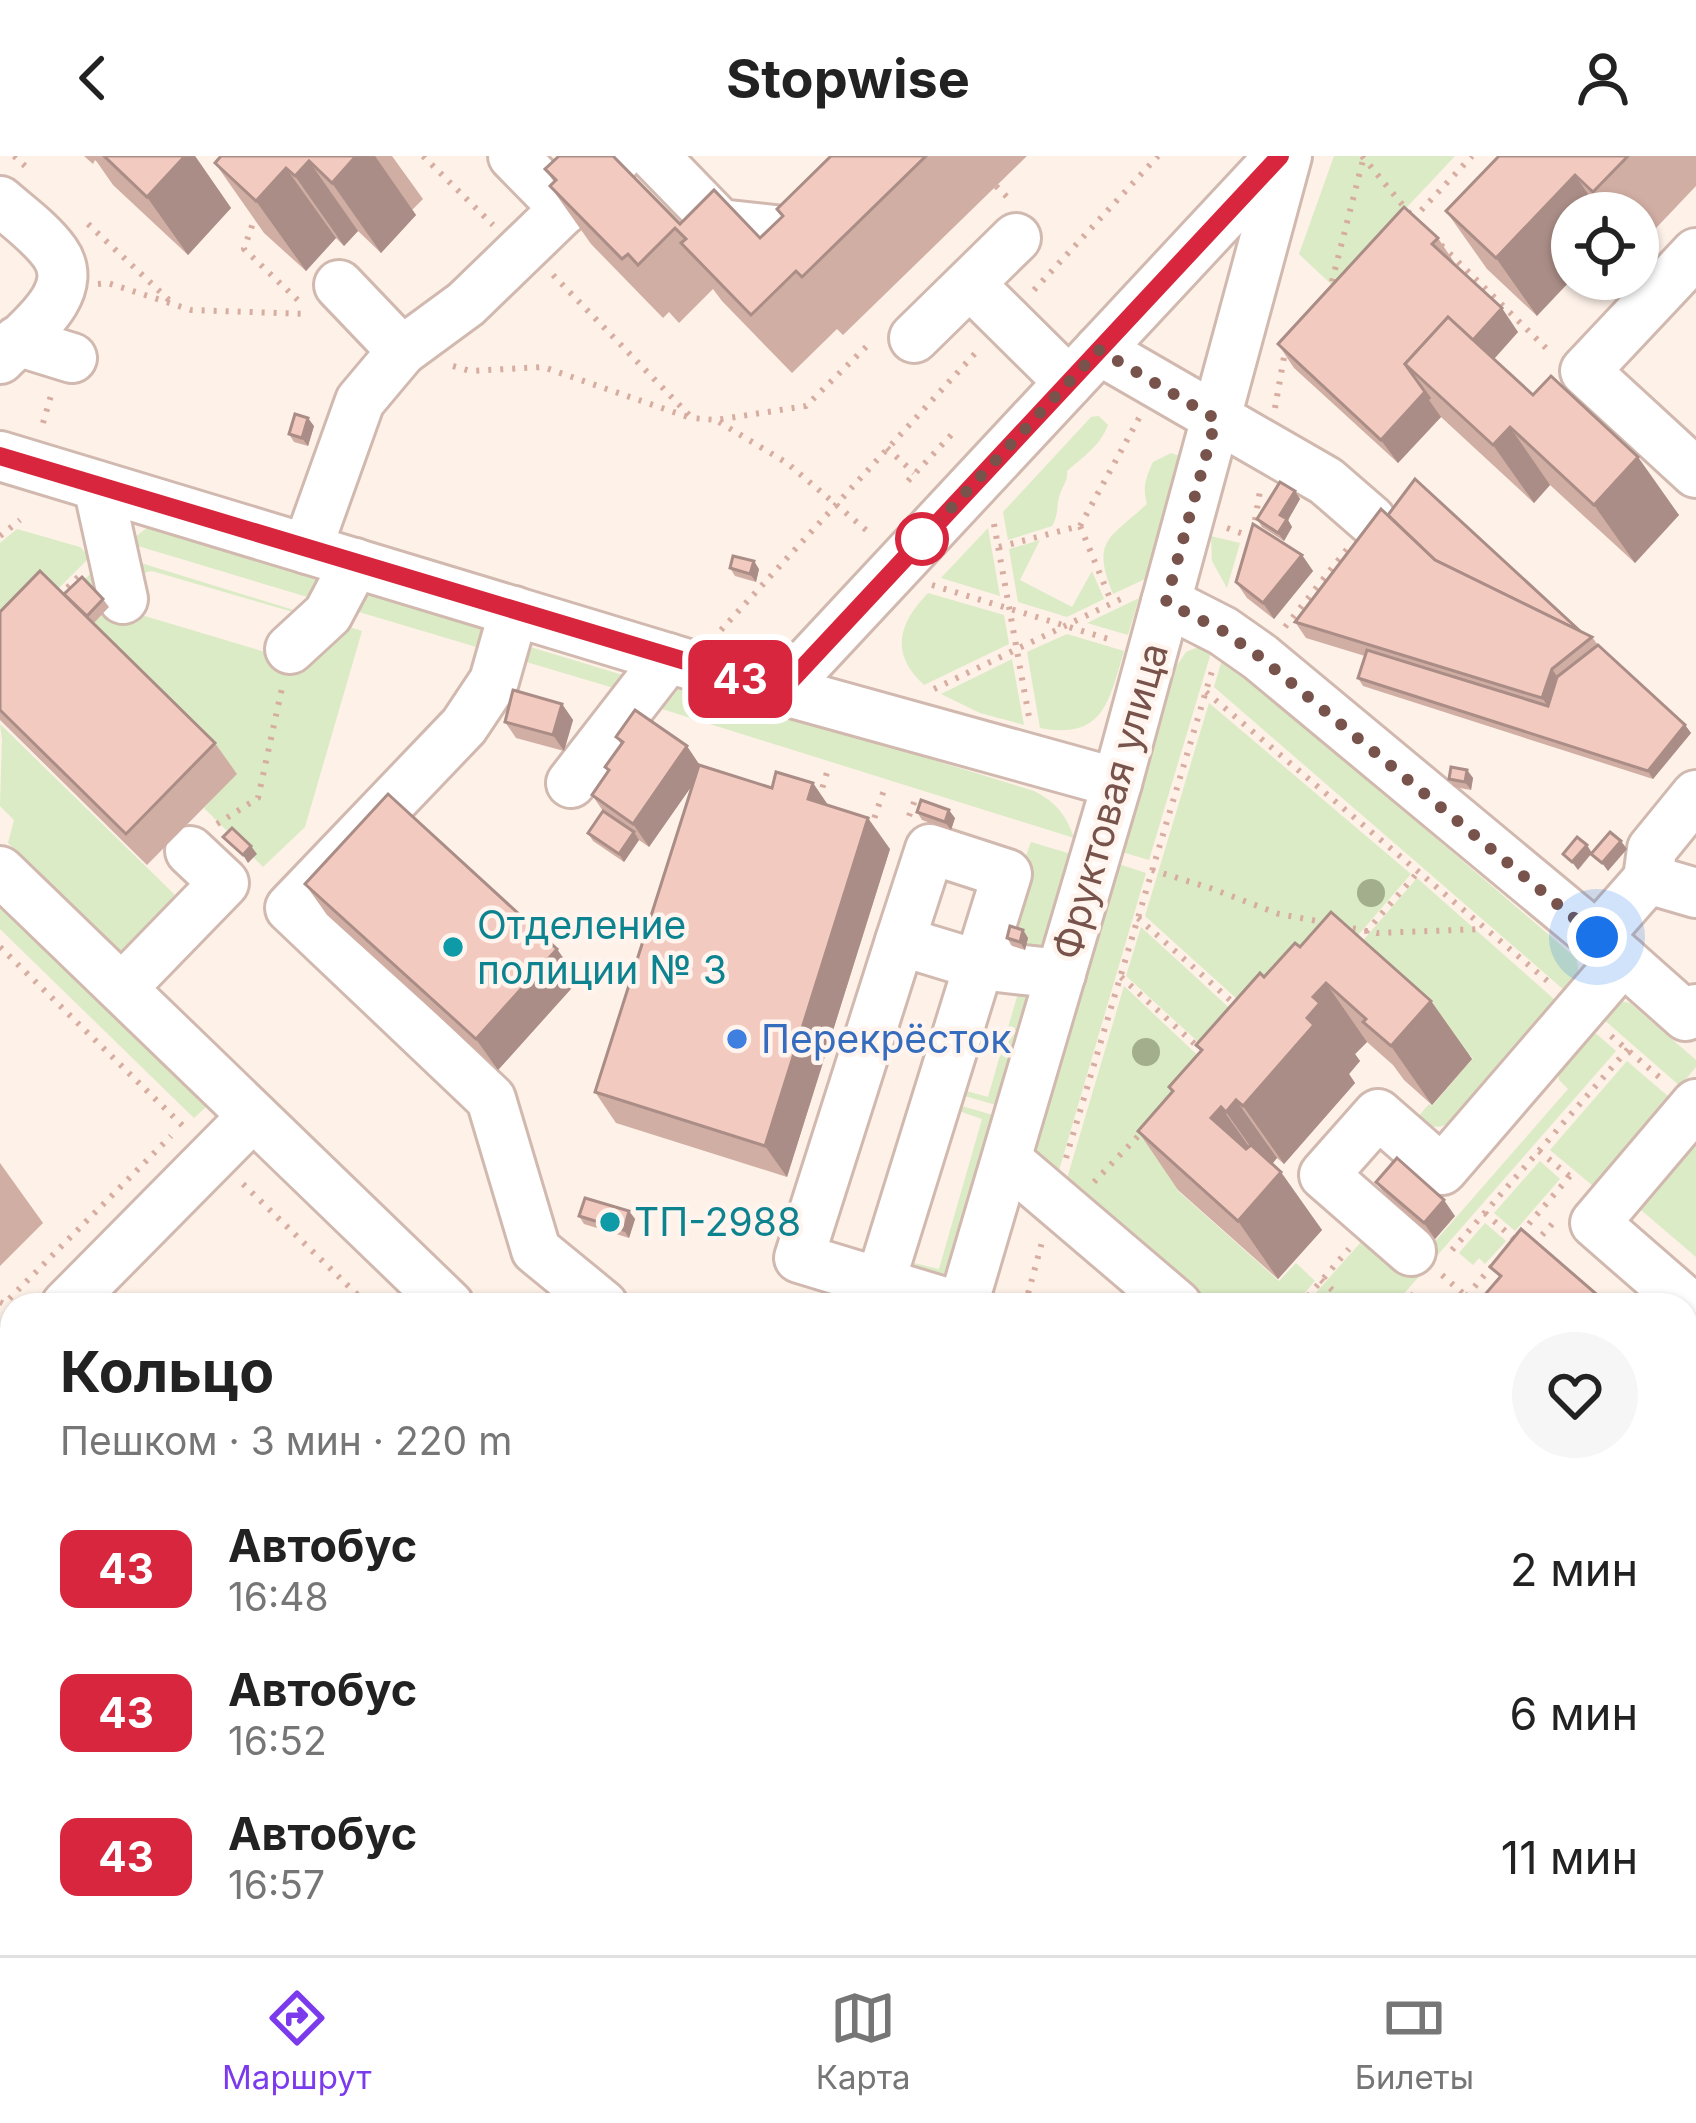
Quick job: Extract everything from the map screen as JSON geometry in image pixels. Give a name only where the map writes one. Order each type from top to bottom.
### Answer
[{"type":"street","points":[[513,156],[566,208]]},
{"type":"street","points":[[308,549],[361,460],[360,401],[402,351],[466,304],[619,156]]},
{"type":"street","points":[[654,156],[720,224],[801,233],[881,156]]},
{"type":"street","points":[[782,690],[1283,156]]},
{"type":"street","name":"Фруктовая улица","points":[[967,1293],[1117,783],[1148,599],[1216,419],[1283,156]]},
{"type":"street","points":[[9,350],[59,294],[64,273],[15,186]]},
{"type":"street","points":[[914,338],[970,284],[1014,221]]},
{"type":"street","points":[[0,243],[64,273]]},
{"type":"street","points":[[1696,253],[1585,371],[1696,473]]},
{"type":"street","points":[[970,284],[1006,320],[1084,366],[1216,419],[1326,481],[1371,520]]},
{"type":"street","points":[[326,299],[402,351]]},
{"type":"street","points":[[9,350],[72,358]]},
{"type":"street","points":[[0,456],[668,658],[1117,783]]},
{"type":"street","points":[[98,486],[123,599]]},
{"type":"street","points":[[290,650],[328,614],[355,563]]},
{"type":"street","points":[[1148,599],[1223,631],[1260,657],[1693,1017]]},
{"type":"street","points":[[514,611],[494,681],[464,725],[290,908],[491,1099],[536,1250],[588,1293]]},
{"type":"street","points":[[571,783],[668,658]]},
{"type":"street","points":[[1419,1255],[1324,1174],[1378,1114],[1442,1170],[1580,1010],[1648,879],[1652,849],[1696,795]]},
{"type":"street","points":[[122,988],[224,883],[203,838]]},
{"type":"street","points":[[880,1283],[1007,874],[930,849],[799,1258],[880,1283],[914,1293]]},
{"type":"street","points":[[0,871],[437,1293]]},
{"type":"street","points":[[1648,879],[1696,893]]},
{"type":"street","points":[[900,941],[979,965],[1061,974]]},
{"type":"street","points":[[1675,1293],[1595,1223],[1695,1106]]},
{"type":"street","points":[[78,1293],[253,1116]]},
{"type":"street","points":[[1007,1160],[1054,1226],[1158,1293]]},
{"type":"path","points":[[14,156],[15,186]]},
{"type":"path","points":[[423,156],[520,253],[545,267],[692,418]]},
{"type":"path","points":[[713,639],[1158,156]]},
{"type":"path","points":[[1363,157],[1414,218]]},
{"type":"path","points":[[1330,292],[1363,157]]},
{"type":"path","points":[[996,186],[1014,221]]},
{"type":"path","points":[[77,215],[173,304],[190,310],[326,299]]},
{"type":"path","points":[[1431,235],[1550,352]]},
{"type":"path","points":[[402,351],[470,371],[543,367],[692,418],[716,420],[787,463],[873,536]]},
{"type":"path","points":[[999,547],[1079,526],[1146,405]]},
{"type":"path","points":[[908,481],[954,432]]},
{"type":"path","points":[[887,448],[914,473]]},
{"type":"path","points":[[977,533],[993,516],[1031,730]]},
{"type":"path","points":[[0,536],[20,520]]},
{"type":"path","points":[[1260,657],[1339,566],[1371,520]]},
{"type":"path","points":[[1079,526],[1112,604]]},
{"type":"path","points":[[1221,526],[1252,537]]},
{"type":"path","points":[[60,595],[92,563]]},
{"type":"path","points":[[929,584],[1130,646]]},
{"type":"path","points":[[946,701],[925,689],[1112,604],[1148,599]]},
{"type":"path","points":[[203,838],[258,798],[290,650]]},
{"type":"path","points":[[1206,692],[1695,1106]]},
{"type":"path","points":[[816,808],[828,769]]},
{"type":"path","points":[[856,816],[874,822],[885,787]]},
{"type":"path","points":[[1152,870],[1279,914],[1368,931],[1486,929]]},
{"type":"path","points":[[1353,947],[1418,872]]},
{"type":"path","points":[[1138,918],[1250,1018]]},
{"type":"path","points":[[1120,976],[1198,1046]]},
{"type":"path","points":[[1311,1293],[1322,1280],[1419,1255],[1484,1213],[1628,1049]]},
{"type":"path","points":[[15,1293],[182,1125]]},
{"type":"path","points":[[1029,1293],[1054,1226],[1148,1127]]},
{"type":"path","points":[[1469,1293],[1570,1177]]},
{"type":"path","points":[[1484,1213],[1515,1240]]},
{"type":"path","points":[[1533,1246],[1559,1216]]},
{"type":"path","points":[[1533,1218],[1547,1230]]},
{"type":"path","points":[[1419,1255],[1463,1293]]},
{"type":"path","points":[[1408,1293],[1419,1255]]},
{"type":"path","points":[[1491,1267],[1505,1278]]},
{"type":"path","points":[[1322,1280],[1336,1293]]},
{"type":"green space","points":[[1334,156],[1455,156],[1333,286],[1299,254]]},
{"type":"green space","points":[[1099,416],[1108,425],[1096,445],[1067,471],[1052,526],[1008,540],[1003,512],[1091,417]]},
{"type":"green space","points":[[1171,453],[1180,456],[1145,579],[1113,594],[1104,551],[1114,534],[1147,504],[1146,483],[1153,462]]},
{"type":"green space","points":[[154,522],[325,573],[324,602],[128,543]]},
{"type":"green space","points":[[988,528],[1000,596],[941,578]]},
{"type":"green space","points":[[17,529],[80,547],[90,557],[24,623],[0,622],[0,543]]},
{"type":"green space","points":[[1211,536],[1240,543],[1227,588],[1212,561]]},
{"type":"green space","points":[[1040,540],[1020,580],[1072,607],[1092,571],[1104,599],[1067,617],[1018,602],[1009,549]]},
{"type":"green space","points":[[107,558],[118,608],[295,661],[337,623],[362,631],[305,827],[263,867],[204,808],[236,773],[62,601]]},
{"type":"green space","points":[[128,559],[313,616],[296,616],[152,571],[134,582]]},
{"type":"green space","points":[[368,589],[467,612],[484,633],[626,676],[617,689],[349,609]]},
{"type":"green space","points":[[928,593],[1004,615],[1009,644],[924,685],[906,661],[902,638],[910,616]]},
{"type":"green space","points":[[1139,598],[1128,635],[1087,623]]},
{"type":"green space","points":[[1067,634],[1124,651],[1114,686],[1091,722],[1061,730],[1040,728],[1027,652]]},
{"type":"green space","points":[[1213,646],[1149,860],[1122,852],[1176,667],[1186,652]]},
{"type":"green space","points":[[1223,656],[1576,958],[1578,972],[1572,982],[1564,990],[1214,687]]},
{"type":"green space","points":[[1012,659],[1024,725],[980,713],[941,694]]},
{"type":"green space","points":[[683,683],[1034,791],[1059,810],[1074,838],[662,709]]},
{"type":"green space","points":[[1209,703],[1411,874],[1327,971],[1268,1027],[1145,916]]},
{"type":"green space","points":[[0,724],[174,894],[176,900],[129,950],[112,946],[8,843],[14,820],[0,806]]},
{"type":"green space","points":[[1031,842],[1071,854],[1042,950],[1008,950],[999,929]]},
{"type":"green space","points":[[1119,864],[1146,873],[1055,1184],[1035,1156],[1036,1150]]},
{"type":"green space","points":[[1417,878],[1555,1000],[1449,1123],[1436,1127],[1417,1118],[1473,1058],[1373,971],[1335,973]]},
{"type":"green space","points":[[0,888],[205,1093],[207,1106],[194,1118],[0,929]]},
{"type":"green space","points":[[1141,927],[1272,1047],[1217,1059],[1126,976]]},
{"type":"green space","points":[[1124,986],[1241,1096],[1213,1149],[1177,1190],[1279,1281],[1296,1263],[1315,1281],[1304,1293],[1181,1293],[1063,1192]]},
{"type":"green space","points":[[1018,993],[1028,996],[996,1105],[961,1095],[963,1090],[988,1097]]},
{"type":"green space","points":[[1615,1000],[1630,1003],[1696,1060],[1696,1067],[1680,1086],[1594,1011]]},
{"type":"green space","points":[[1584,1023],[1616,1051],[1404,1293],[1316,1293],[1369,1233],[1411,1269],[1568,1089],[1559,1080],[1557,1062]]},
{"type":"green space","points":[[1627,1061],[1670,1098],[1593,1186],[1550,1150]]},
{"type":"green space","points":[[958,1105],[993,1115],[948,1275],[943,1279],[915,1273],[914,1263],[939,1269],[982,1119],[956,1110]]},
{"type":"green space","points":[[1696,1121],[1696,1257],[1634,1204]]},
{"type":"green space","points":[[1540,1161],[1560,1179],[1515,1231],[1494,1213]]},
{"type":"green space","points":[[1485,1223],[1506,1241],[1485,1264],[1479,1258],[1473,1265],[1459,1253]]},
{"type":"building","points":[[104,156],[185,156],[147,197]]},
{"type":"building","points":[[221,156],[356,156],[332,183],[309,161],[295,176],[286,168],[256,201],[215,163]]},
{"type":"building","points":[[559,156],[613,156],[680,224],[714,190],[760,238],[783,216],[777,209],[831,156],[926,156],[802,277],[796,271],[751,315],[681,243],[686,239],[675,228],[638,265],[628,254],[622,259],[550,186],[556,180],[545,169]]},
{"type":"building","points":[[1499,156],[1628,156],[1593,192],[1575,175],[1559,192],[1551,192],[1551,200],[1496,258],[1446,211]]},
{"type":"building","points":[[1404,207],[1438,238],[1432,244],[1502,308],[1473,340],[1448,317],[1405,364],[1430,399],[1424,393],[1381,440],[1278,344]]},
{"type":"building","points":[[1448,317],[1533,395],[1551,376],[1638,457],[1594,505],[1510,427],[1493,445],[1405,364]]},
{"type":"building","points":[[295,414],[308,418],[302,438],[289,434]]},
{"type":"building","points":[[1415,479],[1580,631],[1435,560],[1388,515]]},
{"type":"building","points":[[1280,482],[1295,491],[1280,515],[1287,519],[1278,533],[1257,519]]},
{"type":"building","points":[[1381,509],[1435,560],[1592,637],[1552,669],[1542,698],[1295,622]]},
{"type":"building","points":[[1253,524],[1302,555],[1263,603],[1236,582]]},
{"type":"building","points":[[733,556],[754,561],[750,574],[730,568]]},
{"type":"building","points":[[40,571],[215,743],[126,834],[0,710],[0,612]]},
{"type":"building","points":[[82,577],[103,599],[87,616],[64,594]]},
{"type":"building","points":[[1598,645],[1685,725],[1648,771],[1358,678],[1367,650],[1548,706],[1557,677]]},
{"type":"building","points":[[513,690],[562,704],[553,735],[505,722]]},
{"type":"building","points":[[635,710],[687,746],[633,824],[592,795],[623,742],[616,737]]},
{"type":"building","name":"Перекрёсток","points":[[699,765],[772,788],[776,772],[813,783],[808,799],[868,818],[765,1146],[595,1092]]},
{"type":"building","points":[[1451,767],[1467,770],[1465,782],[1449,779]]},
{"type":"building","name":"Отделение полиции № 3","points":[[388,794],[557,949],[476,1039],[305,884]]},
{"type":"building","points":[[921,800],[949,810],[945,822],[917,812]]},
{"type":"building","points":[[603,811],[634,832],[619,854],[588,833]]},
{"type":"building","points":[[232,828],[251,846],[243,855],[223,837]]},
{"type":"building","points":[[1610,832],[1621,841],[1602,863],[1591,854]]},
{"type":"building","points":[[1577,837],[1587,845],[1572,862],[1563,854]]},
{"type":"building","points":[[1331,912],[1431,1001],[1391,1046],[1326,983],[1313,997],[1320,1003],[1307,1018],[1314,1025],[1243,1106],[1236,1100],[1226,1112],[1221,1107],[1211,1118],[1281,1172],[1238,1221],[1138,1131],[1202,1050],[1196,1045],[1260,973],[1264,977],[1295,943],[1300,947]]},
{"type":"building","points":[[1010,926],[1023,930],[1020,942],[1007,938]]},
{"type":"building","points":[[1397,1158],[1444,1200],[1424,1223],[1376,1182]]},
{"type":"building","points":[[585,1198],[629,1211],[624,1230],[579,1216]]},
{"type":"building","points":[[1521,1229],[1595,1293],[1486,1293],[1501,1276],[1490,1267]]},
{"type":"bus line","name":"43","points":[[0,456],[782,690],[1280,156]]},
{"type":"place","name":"Отделение полиции № 3","points":[[453,947]]},
{"type":"place","name":"Перекрёсток","points":[[737,1039]]},
{"type":"place","name":"ТП-2988","points":[[610,1222]]},
{"type":"route","points":[[922,539],[1099,350],[1216,419],[1166,602],[1223,631],[1260,657],[1597,937]]}]
